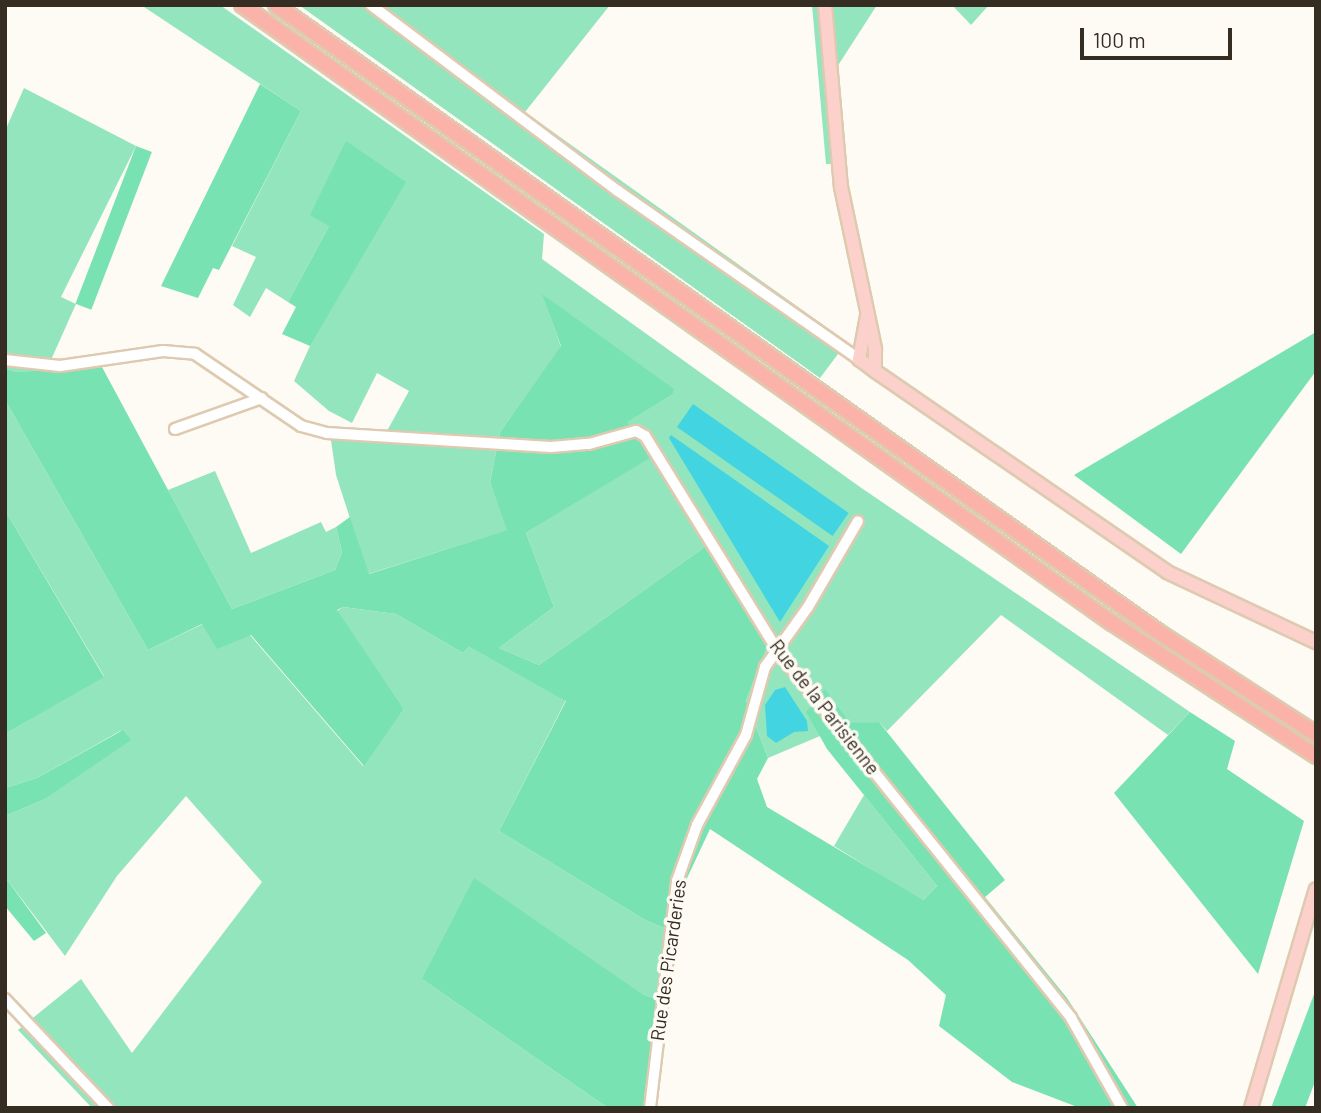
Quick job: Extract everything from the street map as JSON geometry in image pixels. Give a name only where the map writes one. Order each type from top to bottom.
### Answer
[{"type":"highway","points":[[242,5],[1112,624],[1313,755]]},
{"type":"highway","points":[[276,5],[1150,626],[1316,734]]},
{"type":"main road","points":[[825,5],[841,187],[867,316],[874,371]]},
{"type":"main road","points":[[867,316],[859,359],[874,371],[1156,565],[1222,601],[1316,641]]},
{"type":"main road","points":[[1251,1108],[1316,889]]},
{"type":"street","points":[[371,5],[618,191],[859,359]]},
{"type":"street","name":"Rue de la Parisienne","points":[[5,359],[60,366],[163,351],[195,354],[301,426],[327,433],[570,447],[626,432],[636,431],[645,436],[777,648],[1071,1018],[1122,1108]]},
{"type":"street","points":[[175,429],[261,398]]},
{"type":"street","name":"Rue des Picarderies","points":[[650,1108],[677,881],[696,825],[746,735],[757,687],[777,648],[808,607],[858,521]]},
{"type":"street","points":[[5,999],[108,1108]]},
{"type":"green space","points":[[141,5],[220,5],[544,234],[542,259],[860,487],[1190,712],[1168,735],[1001,615],[887,731],[879,722],[850,724],[825,690],[807,712],[820,736],[768,758],[746,700],[767,646],[706,546],[539,665],[499,648],[554,607],[526,533],[649,458],[626,422],[672,395],[543,295],[561,347],[500,432],[490,482],[508,530],[368,574],[336,475],[331,440],[382,440],[409,391],[377,373],[352,423],[329,411],[294,381],[310,346],[329,226],[288,302],[266,288],[250,317],[233,305],[256,257],[232,246],[301,111]]},
{"type":"green space","points":[[299,5],[610,5],[525,112],[847,342],[820,378]]},
{"type":"green space","points":[[812,5],[877,5],[837,67],[847,163],[826,164]]},
{"type":"green space","points":[[952,5],[989,5],[971,25]]},
{"type":"green space","points":[[260,84],[301,111],[219,270],[213,268],[198,298],[161,286]]},
{"type":"green space","points":[[24,88],[136,146],[61,297],[76,304],[46,371],[17,372],[5,368],[5,131]]},
{"type":"green space","points":[[346,141],[406,182],[310,346],[282,334],[296,307],[288,302],[329,226],[310,215]]},
{"type":"green space","points":[[136,146],[152,152],[91,310],[75,304]]},
{"type":"green space","points":[[542,294],[674,389],[672,395],[627,422],[650,458],[526,533],[554,607],[499,648],[539,665],[706,546],[767,647],[746,700],[768,758],[757,779],[767,807],[923,900],[937,886],[827,749],[806,712],[825,689],[850,723],[879,722],[1005,880],[985,897],[1067,998],[1138,1108],[1080,1108],[1012,1082],[939,1026],[946,995],[908,960],[710,829],[681,891],[676,933],[645,920],[499,831],[566,701],[469,647],[463,653],[396,614],[343,607],[337,610],[404,709],[364,766],[251,635],[217,649],[202,624],[148,650],[5,400],[5,368],[17,372],[102,367],[232,609],[335,570],[342,552],[336,527],[350,517],[369,574],[507,530],[490,482],[500,432],[561,346]]},
{"type":"green space","points":[[1316,332],[1316,371],[1181,554],[1074,475]]},
{"type":"green space","points":[[5,400],[148,650],[203,624],[250,635],[363,766],[404,709],[337,611],[343,607],[396,614],[463,653],[469,647],[566,700],[499,831],[645,920],[676,933],[669,1003],[642,994],[422,979],[608,1108],[92,1108],[18,1030],[81,979],[132,1053],[262,882],[186,796],[117,876],[65,956],[5,877],[5,816],[43,800],[122,730],[37,778],[5,788],[5,734],[104,676],[5,510]]},
{"type":"green space","points":[[215,471],[251,553],[321,522],[326,532],[336,527],[342,552],[335,570],[232,609],[168,490]]},
{"type":"green space","points":[[5,510],[104,677],[5,734]]},
{"type":"green space","points":[[1190,712],[1235,741],[1227,769],[1304,821],[1258,974],[1114,793]]},
{"type":"green space","points":[[123,730],[131,740],[43,800],[5,816],[5,788],[37,778]]},
{"type":"green space","points":[[864,795],[937,886],[922,901],[834,846]]},
{"type":"green space","points":[[5,877],[46,933],[34,941],[5,906]]},
{"type":"green space","points":[[474,878],[642,994],[669,1003],[657,1108],[608,1108],[422,979]]},
{"type":"green space","points":[[1316,989],[1316,1079],[1305,1108],[1271,1108]]},
{"type":"water","points":[[693,404],[849,513],[833,536],[677,427]]},
{"type":"water","points":[[671,435],[829,546],[780,622],[669,438]]},
{"type":"water","points":[[785,687],[807,721],[808,731],[794,732],[776,743],[767,736],[765,705],[775,690]]}]
